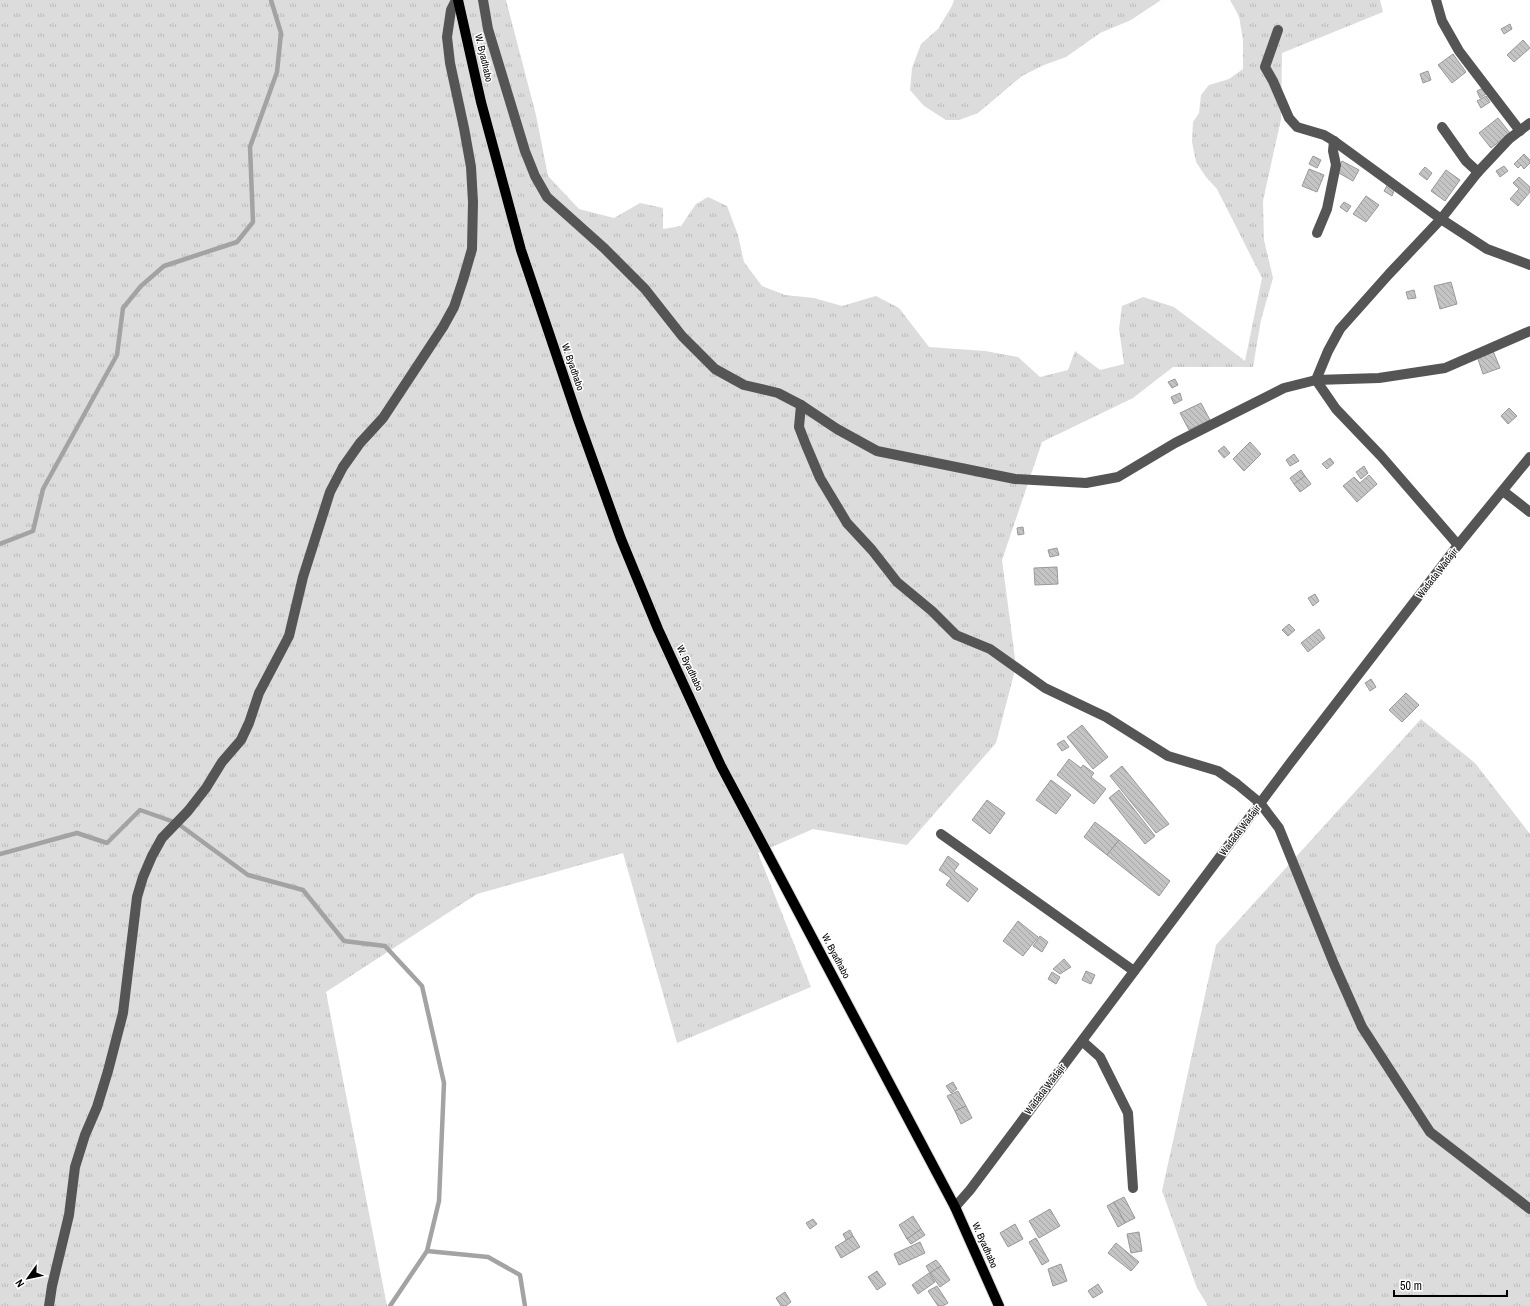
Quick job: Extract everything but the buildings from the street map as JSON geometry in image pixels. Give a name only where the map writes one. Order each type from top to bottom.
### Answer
[{"type":"main road","name":"W. Byadhabo","points":[[457,0],[481,102],[521,250],[578,420],[621,539],[658,629],[721,766],[955,1207],[999,1306]]},
{"type":"street","points":[[49,1306],[52,1286],[69,1215],[75,1166],[85,1135],[97,1107],[123,1013],[137,897],[143,877],[162,838],[206,788],[222,762],[241,740],[249,723],[258,693],[289,636],[303,577],[330,492],[343,467],[360,443],[383,418],[443,327],[454,306],[463,280],[472,249],[473,202],[470,160],[450,63],[448,37],[451,10],[457,0]]},
{"type":"street","points":[[483,0],[488,29],[525,151],[535,176],[547,197],[604,248],[645,289],[682,336],[715,369],[744,385],[778,393],[800,405],[837,430],[877,451],[1015,479],[1086,483],[1118,477],[1175,443],[1284,388],[1316,380],[1379,378],[1445,368],[1530,331]]},
{"type":"street","points":[[1436,0],[1442,21],[1459,51],[1520,131]]},
{"type":"street","points":[[1278,30],[1266,67],[1289,118],[1297,126],[1324,135],[1334,141],[1441,219],[1487,249],[1530,265]]},
{"type":"street","points":[[1316,380],[1328,351],[1340,328],[1441,219],[1478,172],[1509,139],[1530,123]]},
{"type":"street","points":[[1442,127],[1466,161],[1478,172]]},
{"type":"street","points":[[1317,233],[1327,209],[1336,165],[1333,151],[1334,141]]},
{"type":"street","points":[[1316,380],[1336,409],[1381,456],[1458,545]]},
{"type":"street","points":[[800,405],[799,427],[806,445],[820,478],[847,523],[872,550],[897,582],[932,611],[956,635],[990,649],[1045,688],[1106,717],[1168,756],[1218,771],[1260,803],[1279,828],[1334,964],[1359,1020],[1375,1048],[1430,1132],[1530,1209]]},
{"type":"street","name":"Wadada Wadajir","points":[[955,1207],[970,1190],[1260,803],[1458,545],[1530,457]]},
{"type":"street","points":[[1503,491],[1530,512]]},
{"type":"street","points":[[940,834],[1134,972]]},
{"type":"street","points":[[1082,1041],[1100,1057],[1128,1114],[1133,1188]]},
{"type":"green space","points":[[0,0],[506,0],[536,115],[548,176],[579,209],[614,218],[640,203],[663,208],[663,229],[681,226],[696,204],[708,197],[727,206],[738,235],[744,262],[762,286],[785,295],[814,298],[842,306],[876,296],[899,308],[929,347],[985,351],[1018,357],[1040,377],[1068,370],[1075,351],[1100,370],[1124,364],[1119,329],[1122,306],[1143,297],[1174,307],[1245,361],[1262,278],[1217,189],[1206,177],[1196,162],[1192,142],[1193,122],[1199,113],[1201,95],[1209,85],[1229,79],[1243,69],[1243,40],[1239,16],[1230,0],[1380,0],[1383,12],[1282,53],[1281,119],[1263,201],[1264,240],[1273,278],[1261,320],[1253,367],[1173,367],[1133,398],[1042,442],[1002,560],[1016,666],[996,743],[907,845],[813,829],[758,853],[811,987],[677,1043],[623,853],[477,894],[326,992],[387,1306],[0,1306]]},
{"type":"green space","points":[[954,0],[1161,0],[1131,20],[1100,33],[1066,57],[1044,65],[1022,76],[978,113],[959,120],[946,120],[924,106],[910,90],[912,68],[921,44],[938,29]]},
{"type":"green space","points":[[1421,719],[1475,763],[1530,834],[1530,1306],[1208,1306],[1197,1288],[1162,1191],[1216,945]]},
{"type":"waterway","points":[[0,544],[33,531],[43,489],[117,355],[123,308],[141,286],[164,266],[237,242],[253,222],[250,147],[277,72],[281,33],[271,0]]},
{"type":"waterway","points":[[0,854],[77,833],[107,843],[140,810],[177,823],[248,875],[303,890],[344,941],[385,946],[422,986],[444,1083],[439,1201],[427,1251],[390,1306]]},
{"type":"waterway","points":[[427,1251],[488,1257],[520,1275],[525,1306]]}]
